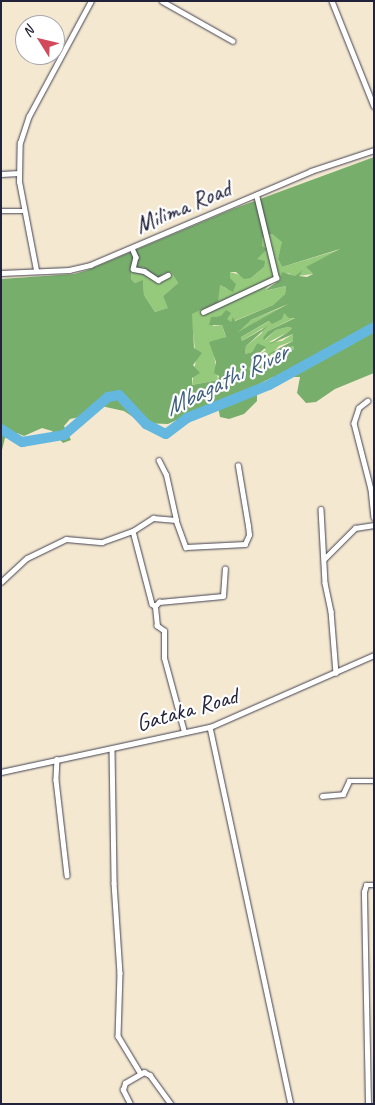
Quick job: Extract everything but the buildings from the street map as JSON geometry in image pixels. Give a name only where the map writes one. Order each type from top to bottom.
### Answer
[{"type":"street","points":[[36,270],[23,211],[19,173],[20,143],[29,116],[91,1]]},
{"type":"street","points":[[162,1],[233,41]]},
{"type":"street","points":[[332,1],[374,106]]},
{"type":"street","name":"Milima Road","points":[[1,273],[80,268],[132,248],[311,171],[374,150]]},
{"type":"street","points":[[1,174],[19,173]]},
{"type":"street","points":[[203,312],[276,278],[256,195]]},
{"type":"street","points":[[1,211],[23,211]]},
{"type":"street","points":[[132,248],[136,257],[133,269],[158,280],[168,275]]},
{"type":"street","points":[[368,401],[359,408],[354,423],[371,489],[374,517]]},
{"type":"street","points":[[159,461],[166,475],[176,520],[186,546],[244,544],[249,535],[238,466]]},
{"type":"street","points":[[321,509],[324,559],[336,673]]},
{"type":"street","points":[[1,582],[27,558],[66,539],[102,542],[133,531],[153,518],[176,520]]},
{"type":"street","points":[[324,559],[355,528],[374,525]]},
{"type":"street","points":[[133,531],[152,604],[155,606],[157,626],[164,632],[164,658],[184,732]]},
{"type":"street","points":[[155,606],[159,602],[224,596],[225,569]]},
{"type":"street","name":"Gataka Road","points":[[1,772],[210,726],[374,655]]},
{"type":"street","points":[[210,726],[291,1104]]},
{"type":"street","points":[[112,749],[114,883],[120,973],[118,1036],[141,1074]]},
{"type":"street","points":[[57,759],[56,780],[67,875]]},
{"type":"street","points":[[322,796],[342,794],[349,781],[374,781]]},
{"type":"street","points":[[368,1104],[364,892],[366,885],[374,884]]},
{"type":"street","points":[[130,1104],[124,1086],[141,1074],[150,1075],[171,1104]]},
{"type":"green space","points":[[374,157],[374,373],[335,389],[316,402],[306,403],[297,393],[300,377],[273,377],[257,385],[257,401],[244,414],[229,419],[220,417],[217,401],[168,424],[142,423],[124,411],[101,406],[90,415],[70,419],[64,426],[71,440],[63,443],[52,431],[42,428],[24,436],[17,433],[5,438],[1,454],[1,279],[74,274],[88,270],[233,209]],"holes":[[[272,234],[282,242],[278,259],[282,267],[340,249],[306,267],[313,274],[307,277],[299,276],[303,270],[295,276],[282,272],[280,280],[264,291],[286,286],[285,294],[273,305],[235,321],[233,317],[231,322],[227,319],[231,313],[226,310],[221,316],[211,317],[209,325],[222,325],[226,337],[209,342],[216,362],[214,373],[219,376],[218,380],[192,385],[192,378],[200,373],[193,365],[202,353],[194,348],[192,314],[218,302],[220,285],[233,292],[236,284],[230,278],[230,272],[236,272],[244,279],[251,278],[264,267],[265,261],[257,259],[267,249],[262,246],[262,238]],[[132,267],[143,267],[159,278],[164,273],[171,272],[178,283],[163,296],[168,308],[155,312],[144,295],[143,280],[135,283],[131,279]],[[288,304],[237,333],[251,320]],[[284,313],[289,318],[295,318],[268,331],[263,338],[264,340],[276,330],[288,327],[292,328],[268,345],[293,334],[293,341],[263,357],[293,346],[294,349],[249,370],[252,362],[257,362],[254,358],[266,347],[257,343],[252,352],[245,354],[246,346],[268,326],[242,341],[241,337],[269,321],[272,324],[282,319]]]},
{"type":"green space","points":[[272,234],[283,242],[278,259],[282,267],[342,249],[307,268],[313,274],[298,276],[302,271],[295,277],[288,273],[267,287],[265,291],[286,286],[285,294],[273,305],[234,321],[233,318],[231,323],[216,316],[213,326],[222,325],[226,338],[213,349],[218,380],[192,385],[196,359],[191,314],[218,302],[217,289],[220,285],[227,289],[230,272],[251,278],[264,267],[257,259],[262,238]]},
{"type":"green space","points":[[132,267],[143,267],[159,278],[164,273],[171,272],[178,283],[163,296],[169,308],[155,312],[144,295],[143,281],[135,283],[131,279]]},
{"type":"green space","points":[[290,304],[248,326],[237,334],[238,329],[251,320]]},
{"type":"green space","points":[[284,313],[296,317],[268,331],[265,340],[276,330],[288,327],[292,328],[269,342],[282,341],[293,334],[293,341],[279,346],[269,357],[278,351],[293,346],[294,349],[249,370],[252,362],[257,361],[254,358],[266,350],[257,343],[252,352],[245,354],[246,346],[262,333],[263,328],[242,341],[241,337]]},
{"type":"waterway","name":"Mbagathi River","points":[[1,429],[22,442],[64,435],[108,397],[119,395],[146,424],[166,434],[187,418],[269,385],[374,327]]}]
